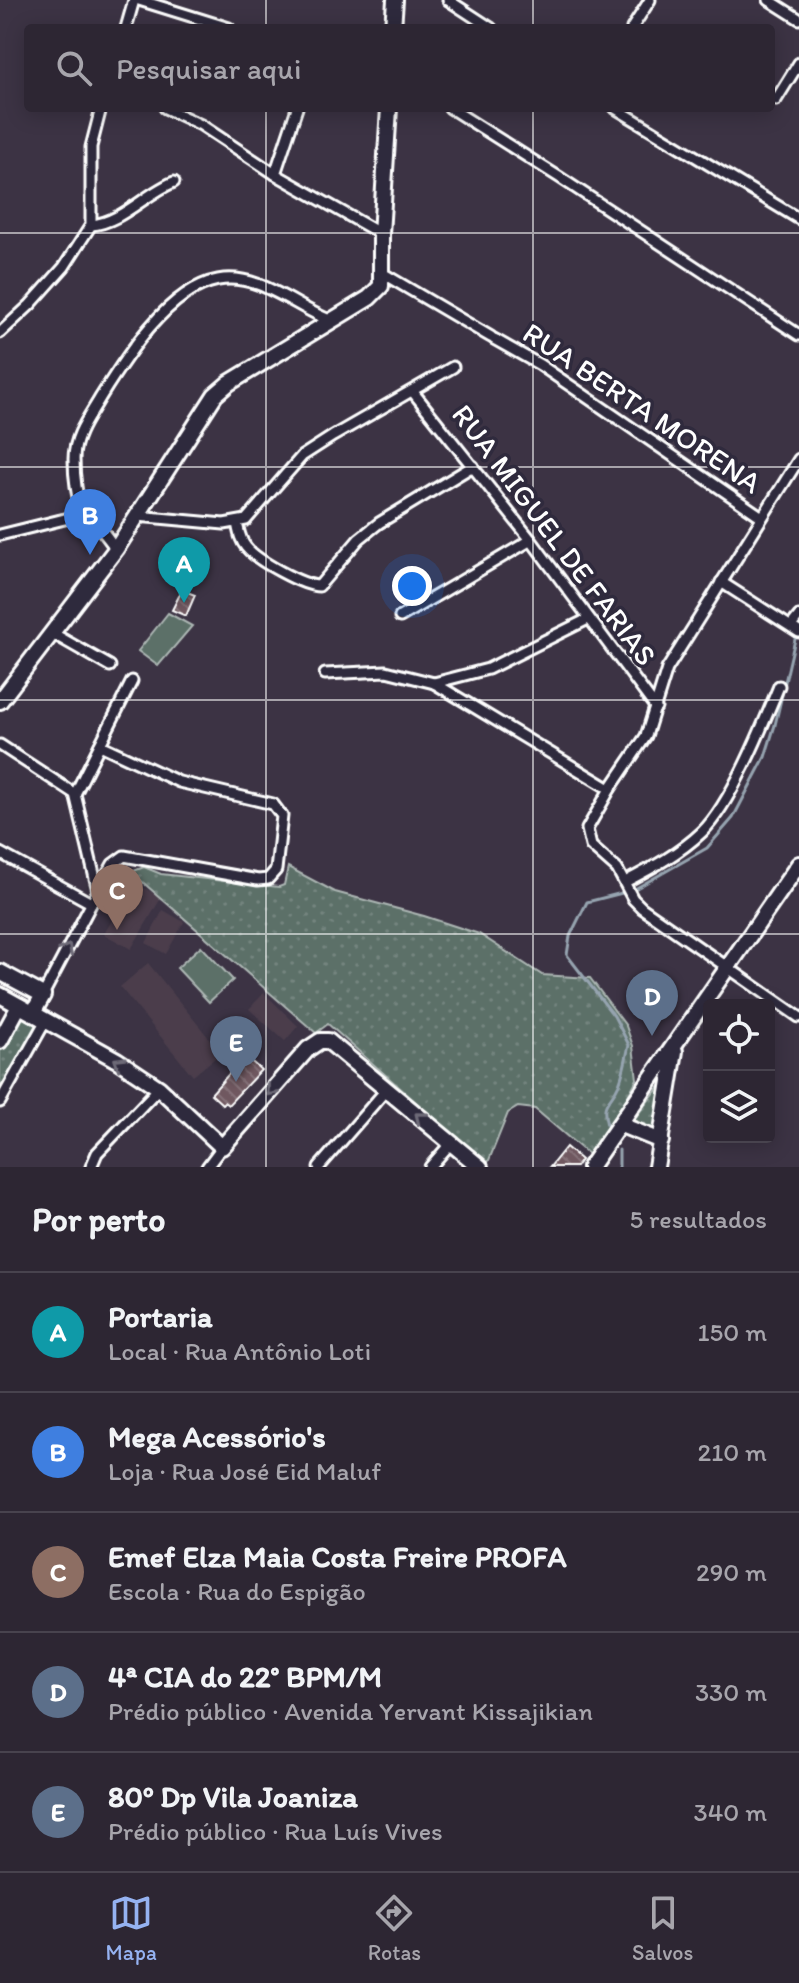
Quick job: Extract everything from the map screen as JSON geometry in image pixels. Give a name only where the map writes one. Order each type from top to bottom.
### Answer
[{"type":"street","points":[[127,24],[136,0],[216,24]]},
{"type":"street","points":[[393,24],[395,0]]},
{"type":"street","points":[[448,0],[485,24]]},
{"type":"street","points":[[635,24],[650,0]]},
{"type":"street","points":[[769,0],[799,19]]},
{"type":"street","points":[[776,100],[799,63]]},
{"type":"street","points":[[0,333],[64,267],[91,225],[91,147],[100,112]]},
{"type":"street","points":[[173,112],[201,125],[275,174],[381,234]]},
{"type":"street","points":[[275,174],[296,112]]},
{"type":"street","points":[[0,701],[116,549],[215,395],[229,383],[375,294],[381,286],[389,112]]},
{"type":"street","points":[[456,112],[799,335]]},
{"type":"street","points":[[622,112],[799,219]]},
{"type":"street","points":[[91,225],[104,223],[151,192],[174,182]]},
{"type":"street","name":"RUA BERTA MORENA","points":[[382,273],[540,365],[762,517]]},
{"type":"street","points":[[116,549],[85,514],[79,497],[74,457],[76,441],[143,335],[188,293],[217,280],[242,280],[263,287],[332,321]]},
{"type":"street","points":[[453,367],[302,456],[242,521],[240,536],[249,551],[292,578],[319,586],[359,539],[379,523],[473,466]]},
{"type":"street","name":"RUA MIGUEL DE FARIAS","points":[[413,392],[531,540],[656,708]]},
{"type":"street","points":[[799,459],[667,669],[646,736],[587,829],[591,846],[617,869],[633,899],[642,908],[799,1017]]},
{"type":"street","points":[[2,537],[85,514]]},
{"type":"street","points":[[137,516],[242,521]]},
{"type":"street","points":[[400,617],[531,540]]},
{"type":"street","points":[[721,582],[795,629],[799,616]]},
{"type":"street","points":[[434,683],[488,669],[588,619]]},
{"type":"street","points":[[52,633],[110,666]]},
{"type":"street","points":[[325,674],[386,671],[434,683],[610,789]]},
{"type":"street","points":[[98,891],[75,794],[132,681]]},
{"type":"street","points":[[626,885],[682,848],[716,816],[748,756],[779,686]]},
{"type":"street","points":[[0,745],[75,794]]},
{"type":"street","points":[[0,1102],[40,1017],[43,995],[113,864],[124,856],[258,880],[268,879],[276,870],[282,816],[273,804],[179,782],[100,745]]},
{"type":"street","points":[[0,853],[91,903]]},
{"type":"street","points":[[590,1167],[799,864]]},
{"type":"street","points":[[0,972],[43,995]]},
{"type":"street","points":[[0,995],[117,1060],[159,1088],[222,1147]]},
{"type":"street","points":[[0,1041],[19,1006]]},
{"type":"street","points":[[213,1165],[222,1147],[308,1049],[324,1041],[333,1042],[480,1167]]},
{"type":"street","points":[[656,1167],[675,1047]]},
{"type":"street","points":[[90,1166],[97,1153],[159,1088]]},
{"type":"street","points":[[319,1167],[386,1090]]},
{"type":"street","points":[[621,1125],[661,1141]]},
{"type":"street","points":[[430,1167],[451,1143]]},
{"type":"shaded area","points":[[135,882],[161,898],[131,949],[104,934]]},
{"type":"shaded area","points":[[163,910],[184,922],[166,954],[146,943]]},
{"type":"shaded area","points":[[148,963],[221,1053],[193,1076],[120,987]]},
{"type":"shaded area","points":[[264,993],[298,1026],[285,1041],[249,1009]]},
{"type":"green space","points":[[168,613],[192,626],[158,666],[138,651]]},
{"type":"green space","points":[[144,867],[161,874],[279,887],[284,885],[288,867],[335,892],[479,934],[542,975],[590,978],[626,1026],[633,1046],[637,1079],[589,1155],[535,1109],[518,1107],[508,1113],[487,1165],[328,1024],[316,1033],[131,872]]},
{"type":"green space","points":[[201,946],[233,980],[209,1002],[177,968]]},
{"type":"green space","points":[[20,1011],[42,1023],[0,1095],[0,1047]]},
{"type":"green space","points":[[666,1078],[658,1134],[632,1122]]},
{"type":"building","points":[[182,590],[195,595],[186,616],[172,610]]},
{"type":"building","points":[[245,1056],[261,1070],[228,1105],[222,1104],[211,1094]]},
{"type":"building","points":[[566,1147],[581,1160],[576,1167],[550,1167]]},
{"type":"waterway","points":[[633,890],[707,848],[733,818],[765,757],[796,635]]},
{"type":"waterway","points":[[607,1125],[606,1106],[619,1084],[629,1045],[614,1016],[567,955],[570,936],[587,902],[626,892]]},
{"type":"waterway","points":[[619,1150],[619,1167]]},
{"type":"place","name":"Mega Acessório's","points":[[90,555]]},
{"type":"place","name":"Portaria","points":[[184,603]]},
{"type":"place","name":"Emef Elza Maia Costa Freire PROFA","points":[[117,930]]},
{"type":"place","name":"4ª CIA do 22° BPM/M","points":[[652,1036]]},
{"type":"place","name":"80º Dp Vila Joaniza","points":[[236,1082]]}]
